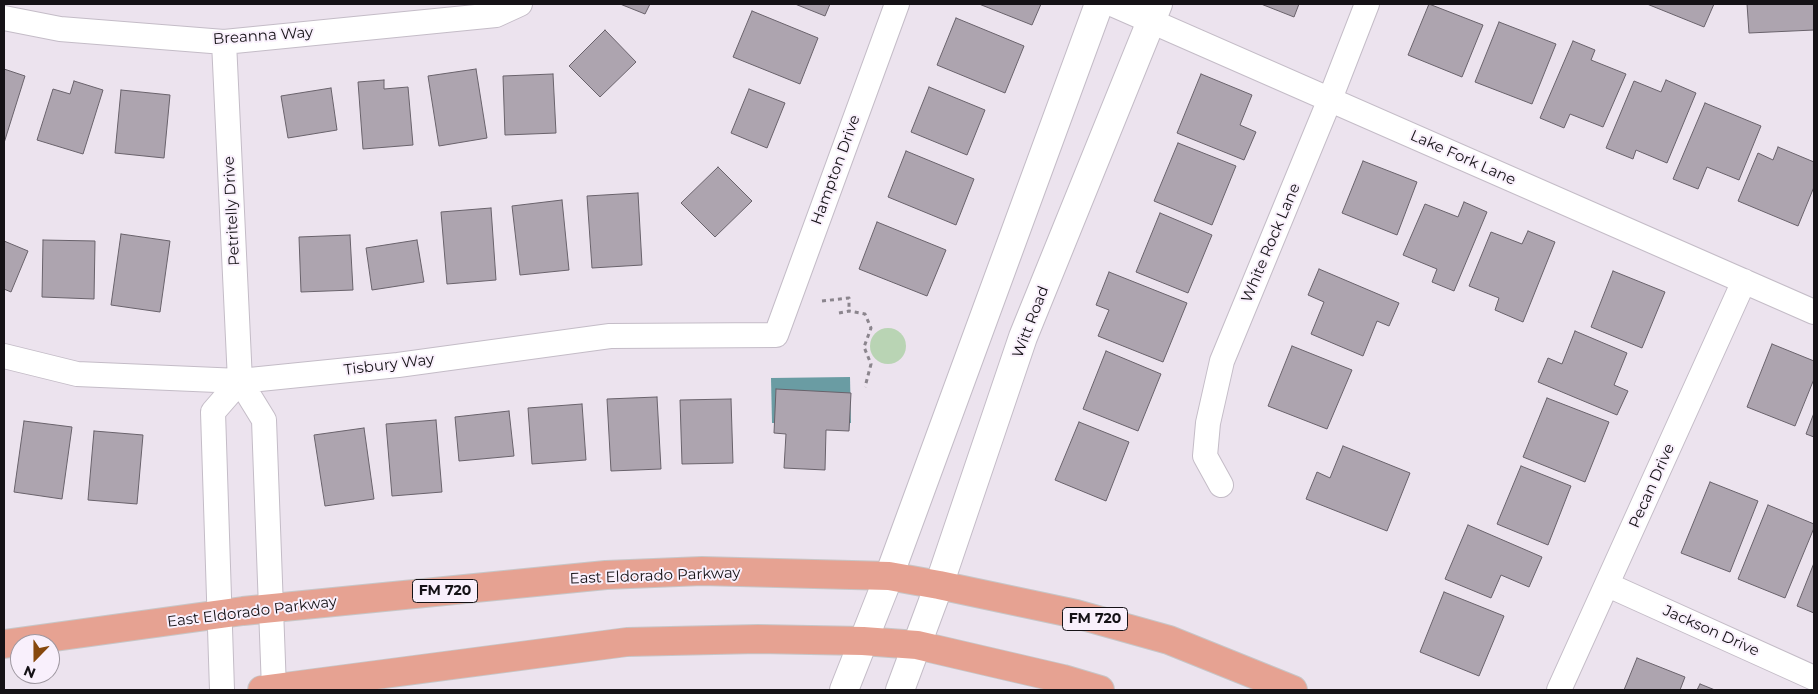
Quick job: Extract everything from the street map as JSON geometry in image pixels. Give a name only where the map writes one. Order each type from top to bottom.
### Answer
[{"type":"main road","name":"East Eldorado Parkway","points":[[4,644],[271,609],[606,575],[702,571],[889,576],[1076,614],[1169,640],[1293,690]]},
{"type":"main road","points":[[268,690],[627,642],[758,639],[863,640],[917,645],[1063,679],[1100,690]]},
{"type":"street","name":"Breanna Way","points":[[4,18],[60,29],[224,42],[496,15],[520,4]]},
{"type":"street","name":"Hampton Drive","points":[[776,335],[897,4]]},
{"type":"street","points":[[844,690],[889,576],[1099,4]]},
{"type":"street","name":"Lake Fork Lane","points":[[1112,4],[1154,12],[1330,99],[1814,312]]},
{"type":"street","name":"White Rock Lane","points":[[1221,485],[1205,456],[1208,423],[1222,361],[1367,4]]},
{"type":"street","name":"Witt Road","points":[[900,690],[940,585],[1023,338],[1154,12]]},
{"type":"street","name":"Petritelly Drive","points":[[224,42],[240,381],[264,420],[271,609],[268,690]]},
{"type":"street","name":"Pecan Drive","points":[[1559,690],[1744,281]]},
{"type":"street","name":"Tisbury Way","points":[[4,356],[77,374],[240,381],[398,365],[610,336],[776,335]]},
{"type":"street","points":[[222,690],[212,412],[240,381]]},
{"type":"street","name":"Jackson Drive","points":[[1608,585],[1814,678]]},
{"type":"path","points":[[822,301],[849,298],[848,312]]},
{"type":"path","points":[[839,313],[865,314],[871,328],[864,347],[871,364],[865,386]]},
{"type":"green space","points":[[888,328],[901,333],[906,346],[901,359],[888,364],[875,359],[870,346],[875,333]]},
{"type":"water","points":[[850,377],[851,423],[772,423],[771,378]]},
{"type":"building","points":[[620,4],[650,4],[645,14]]},
{"type":"building","points":[[795,4],[830,4],[825,16]]},
{"type":"building","points":[[979,4],[1041,4],[1032,25]]},
{"type":"building","points":[[1261,4],[1299,4],[1294,17]]},
{"type":"building","points":[[1429,4],[1483,25],[1462,77],[1408,55]]},
{"type":"building","points":[[1647,4],[1714,4],[1704,27]]},
{"type":"building","points":[[1747,4],[1814,4],[1814,30],[1749,33]]},
{"type":"building","points":[[752,11],[818,38],[800,84],[733,57]]},
{"type":"building","points":[[956,18],[1024,46],[1005,93],[937,65]]},
{"type":"building","points":[[1499,22],[1556,44],[1532,104],[1475,82]]},
{"type":"building","points":[[605,30],[636,62],[600,97],[569,66]]},
{"type":"building","points":[[1573,41],[1595,50],[1591,60],[1626,74],[1603,127],[1570,114],[1564,128],[1540,118]]},
{"type":"building","points":[[4,69],[25,76],[4,143]]},
{"type":"building","points":[[476,69],[487,138],[439,146],[428,76]]},
{"type":"building","points":[[553,74],[556,133],[505,135],[503,76]]},
{"type":"building","points":[[1201,74],[1252,95],[1240,125],[1256,132],[1244,160],[1177,133]]},
{"type":"building","points":[[384,80],[384,89],[408,87],[413,145],[363,149],[358,82]]},
{"type":"building","points":[[1666,80],[1696,93],[1667,163],[1636,150],[1633,159],[1606,148],[1634,81],[1661,92]]},
{"type":"building","points":[[74,81],[103,90],[83,154],[37,140],[53,89],[70,94]]},
{"type":"building","points":[[929,87],[985,110],[967,155],[911,132]]},
{"type":"building","points":[[331,88],[337,130],[288,138],[281,96]]},
{"type":"building","points":[[749,89],[785,103],[767,148],[731,133]]},
{"type":"building","points":[[121,90],[170,95],[164,158],[115,153]]},
{"type":"building","points":[[1705,103],[1761,126],[1739,180],[1707,167],[1698,189],[1673,179]]},
{"type":"building","points":[[1178,143],[1236,166],[1212,225],[1154,201]]},
{"type":"building","points":[[1778,147],[1814,162],[1814,187],[1798,226],[1738,201],[1758,153],[1773,160]]},
{"type":"building","points":[[906,151],[974,179],[956,225],[888,197]]},
{"type":"building","points":[[1363,161],[1417,182],[1397,235],[1342,213]]},
{"type":"building","points":[[718,167],[752,201],[715,237],[681,203]]},
{"type":"building","points":[[638,193],[642,265],[592,268],[587,196]]},
{"type":"building","points":[[562,200],[569,270],[520,275],[512,206]]},
{"type":"building","points":[[1464,202],[1487,212],[1454,291],[1432,282],[1437,269],[1403,255],[1425,204],[1458,217]]},
{"type":"building","points":[[491,208],[496,280],[447,284],[441,212]]},
{"type":"building","points":[[1160,213],[1212,235],[1188,293],[1136,272]]},
{"type":"building","points":[[877,222],[946,250],[927,296],[859,269]]},
{"type":"building","points":[[1528,231],[1555,242],[1523,322],[1495,310],[1499,298],[1469,286],[1491,232],[1522,244]]},
{"type":"building","points":[[121,234],[170,241],[160,312],[111,305]]},
{"type":"building","points":[[350,235],[353,290],[301,292],[299,237]]},
{"type":"building","points":[[43,240],[95,241],[94,299],[42,297]]},
{"type":"building","points":[[417,240],[424,282],[372,290],[366,248]]},
{"type":"building","points":[[4,241],[28,251],[11,292],[4,289]]},
{"type":"building","points":[[1319,269],[1399,303],[1389,326],[1377,321],[1363,356],[1311,334],[1324,302],[1308,295]]},
{"type":"building","points":[[1613,271],[1665,292],[1642,348],[1591,327]]},
{"type":"building","points":[[1109,272],[1187,303],[1163,362],[1098,336],[1109,310],[1096,305]]},
{"type":"building","points":[[1575,331],[1627,353],[1614,385],[1628,391],[1617,415],[1538,382],[1548,358],[1562,364]]},
{"type":"building","points":[[1772,344],[1814,361],[1814,379],[1795,426],[1747,407]]},
{"type":"building","points":[[1292,346],[1352,370],[1327,429],[1268,406]]},
{"type":"building","points":[[1106,351],[1161,374],[1138,431],[1083,409]]},
{"type":"building","points":[[776,389],[851,393],[849,431],[826,430],[825,470],[784,468],[786,434],[774,433]]},
{"type":"building","points":[[657,397],[661,469],[611,471],[607,399]]},
{"type":"building","points":[[1547,398],[1609,422],[1585,482],[1523,457]]},
{"type":"building","points":[[731,399],[733,463],[682,464],[680,400]]},
{"type":"building","points":[[582,404],[586,460],[532,464],[528,408]]},
{"type":"building","points":[[509,411],[514,456],[459,461],[455,417]]},
{"type":"building","points":[[1814,413],[1814,437],[1806,434]]},
{"type":"building","points":[[436,420],[442,492],[392,496],[386,424]]},
{"type":"building","points":[[24,421],[72,427],[62,499],[14,492]]},
{"type":"building","points":[[1079,422],[1129,442],[1106,501],[1055,480]]},
{"type":"building","points":[[364,428],[374,499],[325,506],[314,435]]},
{"type":"building","points":[[94,431],[143,435],[137,504],[88,500]]},
{"type":"building","points":[[1343,446],[1410,473],[1387,531],[1306,499],[1317,472],[1330,478]]},
{"type":"building","points":[[1521,466],[1571,486],[1548,545],[1497,524]]},
{"type":"building","points":[[1710,482],[1758,501],[1730,572],[1681,553]]},
{"type":"building","points":[[1768,505],[1814,524],[1785,598],[1738,579]]},
{"type":"building","points":[[1468,525],[1542,557],[1529,587],[1501,575],[1491,598],[1445,579]]},
{"type":"building","points":[[1814,563],[1814,613],[1797,606]]},
{"type":"building","points":[[1444,592],[1504,616],[1479,676],[1420,652]]},
{"type":"building","points":[[1637,658],[1685,677],[1680,690],[1624,690]]},
{"type":"building","points":[[1700,684],[1715,690],[1697,690]]}]
